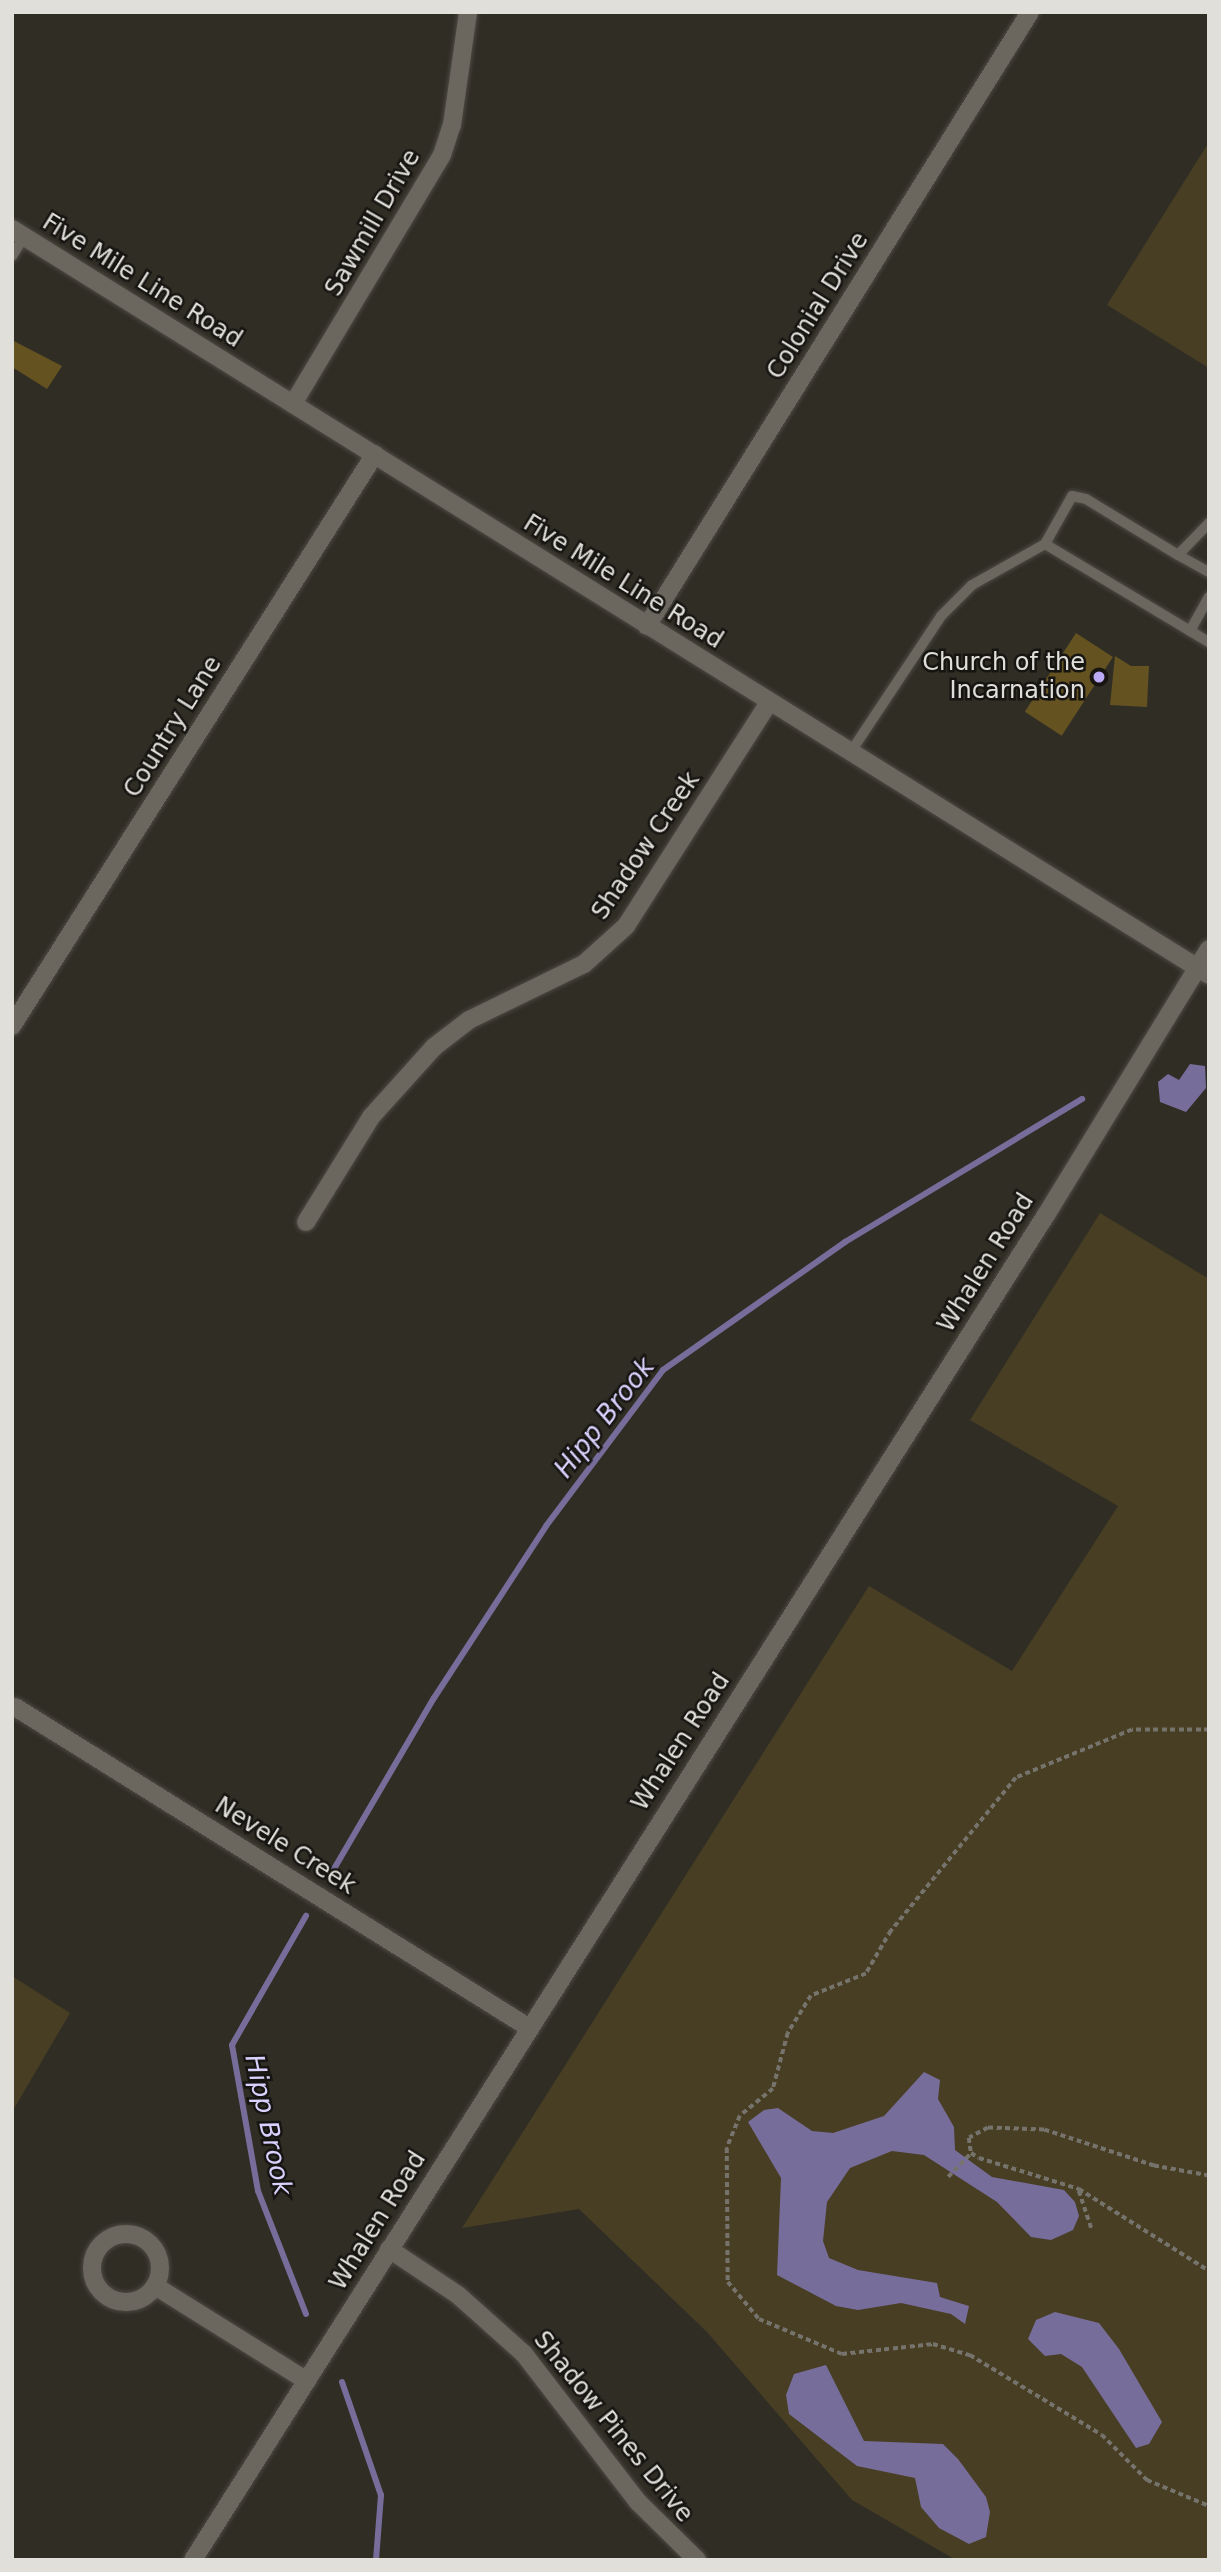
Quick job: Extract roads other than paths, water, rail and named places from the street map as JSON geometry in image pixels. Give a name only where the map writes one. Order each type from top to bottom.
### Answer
[{"type":"street","name":"Sawmill Drive","points":[[293,404],[438,164],[452,125],[468,12]]},
{"type":"street","name":"Colonial Drive","points":[[648,626],[1030,12]]},
{"type":"street","name":"Five Mile Line Road","points":[[18,233],[1203,971]]},
{"type":"street","name":"Country Lane","points":[[12,1027],[375,454]]},
{"type":"street","name":"Shadow Creek","points":[[306,1222],[371,1117],[434,1047],[469,1020],[584,964],[626,926],[769,702]]},
{"type":"street","name":"Whalen Road","points":[[193,2560],[528,2027],[1203,971],[1209,948]]},
{"type":"street","name":"Nevele Creek","points":[[15,1707],[528,2027]]},
{"type":"street","name":"Shadow Pines Drive","points":[[389,2249],[458,2295],[524,2354],[638,2501],[698,2560]]},
{"type":"street","points":[[155,2286],[307,2381]]},
{"type":"lane","points":[[12,256],[18,233]]},
{"type":"lane","points":[[850,753],[941,616],[972,584],[1045,544],[1072,496],[1086,499],[1209,572]]},
{"type":"lane","points":[[1178,555],[1209,523]]},
{"type":"lane","points":[[1045,544],[1209,642]]},
{"type":"lane","points":[[1191,631],[1209,597]]},
{"type":"waterway","name":"Hipp Brook","points":[[331,1874],[434,1698],[546,1526],[663,1370],[845,1242],[1082,1099]]},
{"type":"waterway","name":"Hipp Brook","points":[[306,1916],[232,2045],[258,2191],[306,2314]]},
{"type":"waterway","name":"Hipp Brook","points":[[342,2382],[381,2495],[376,2560]]},
{"type":"place","name":"Church of the Incarnation","points":[[1099,677]]}]
